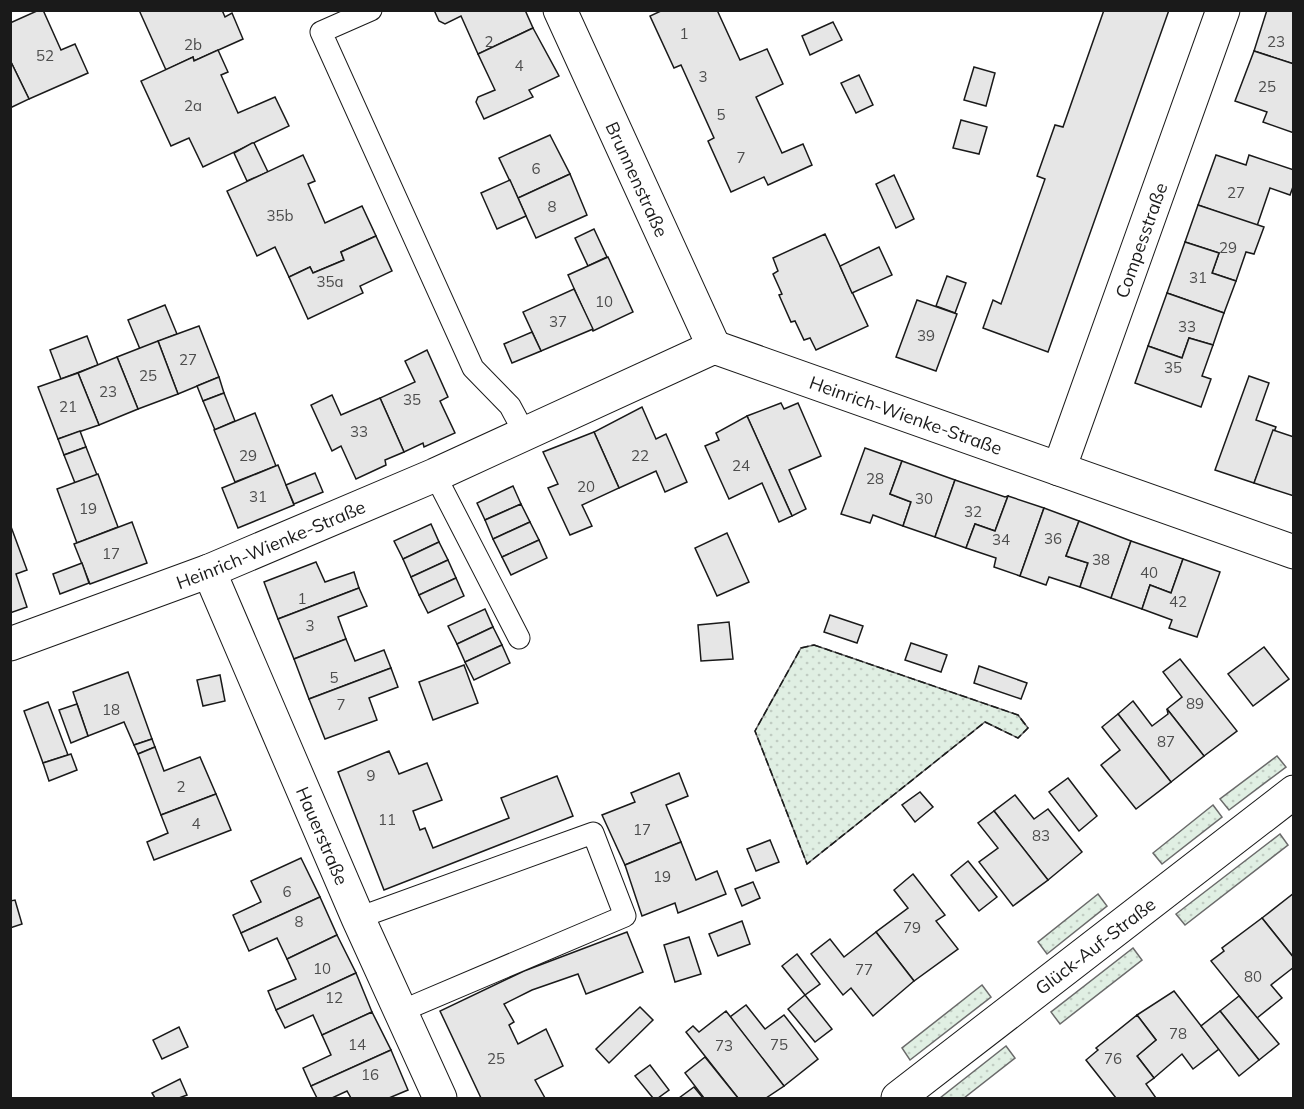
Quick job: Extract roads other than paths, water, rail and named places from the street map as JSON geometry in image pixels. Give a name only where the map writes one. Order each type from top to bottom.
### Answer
[{"type":"street","name":"Brunnenstraße","points":[[560,10],[714,346]]},
{"type":"street","name":"Compesstraße","points":[[1059,469],[1223,10]]},
{"type":"street","name":"Heinrich-Wienke-Straße","points":[[10,644],[209,572],[435,475],[714,346],[1293,552]]},
{"type":"street","name":"Hauerstraße","points":[[209,572],[399,1012],[440,1098]]},
{"type":"street","name":"Glück-Auf-Straße","points":[[898,1098],[1293,792]]},
{"type":"lane","points":[[370,10],[321,32],[473,369],[510,406],[525,434]]},
{"type":"lane","points":[[435,475],[519,638]]},
{"type":"lane","points":[[358,918],[593,833],[625,916],[399,1012]]}]
